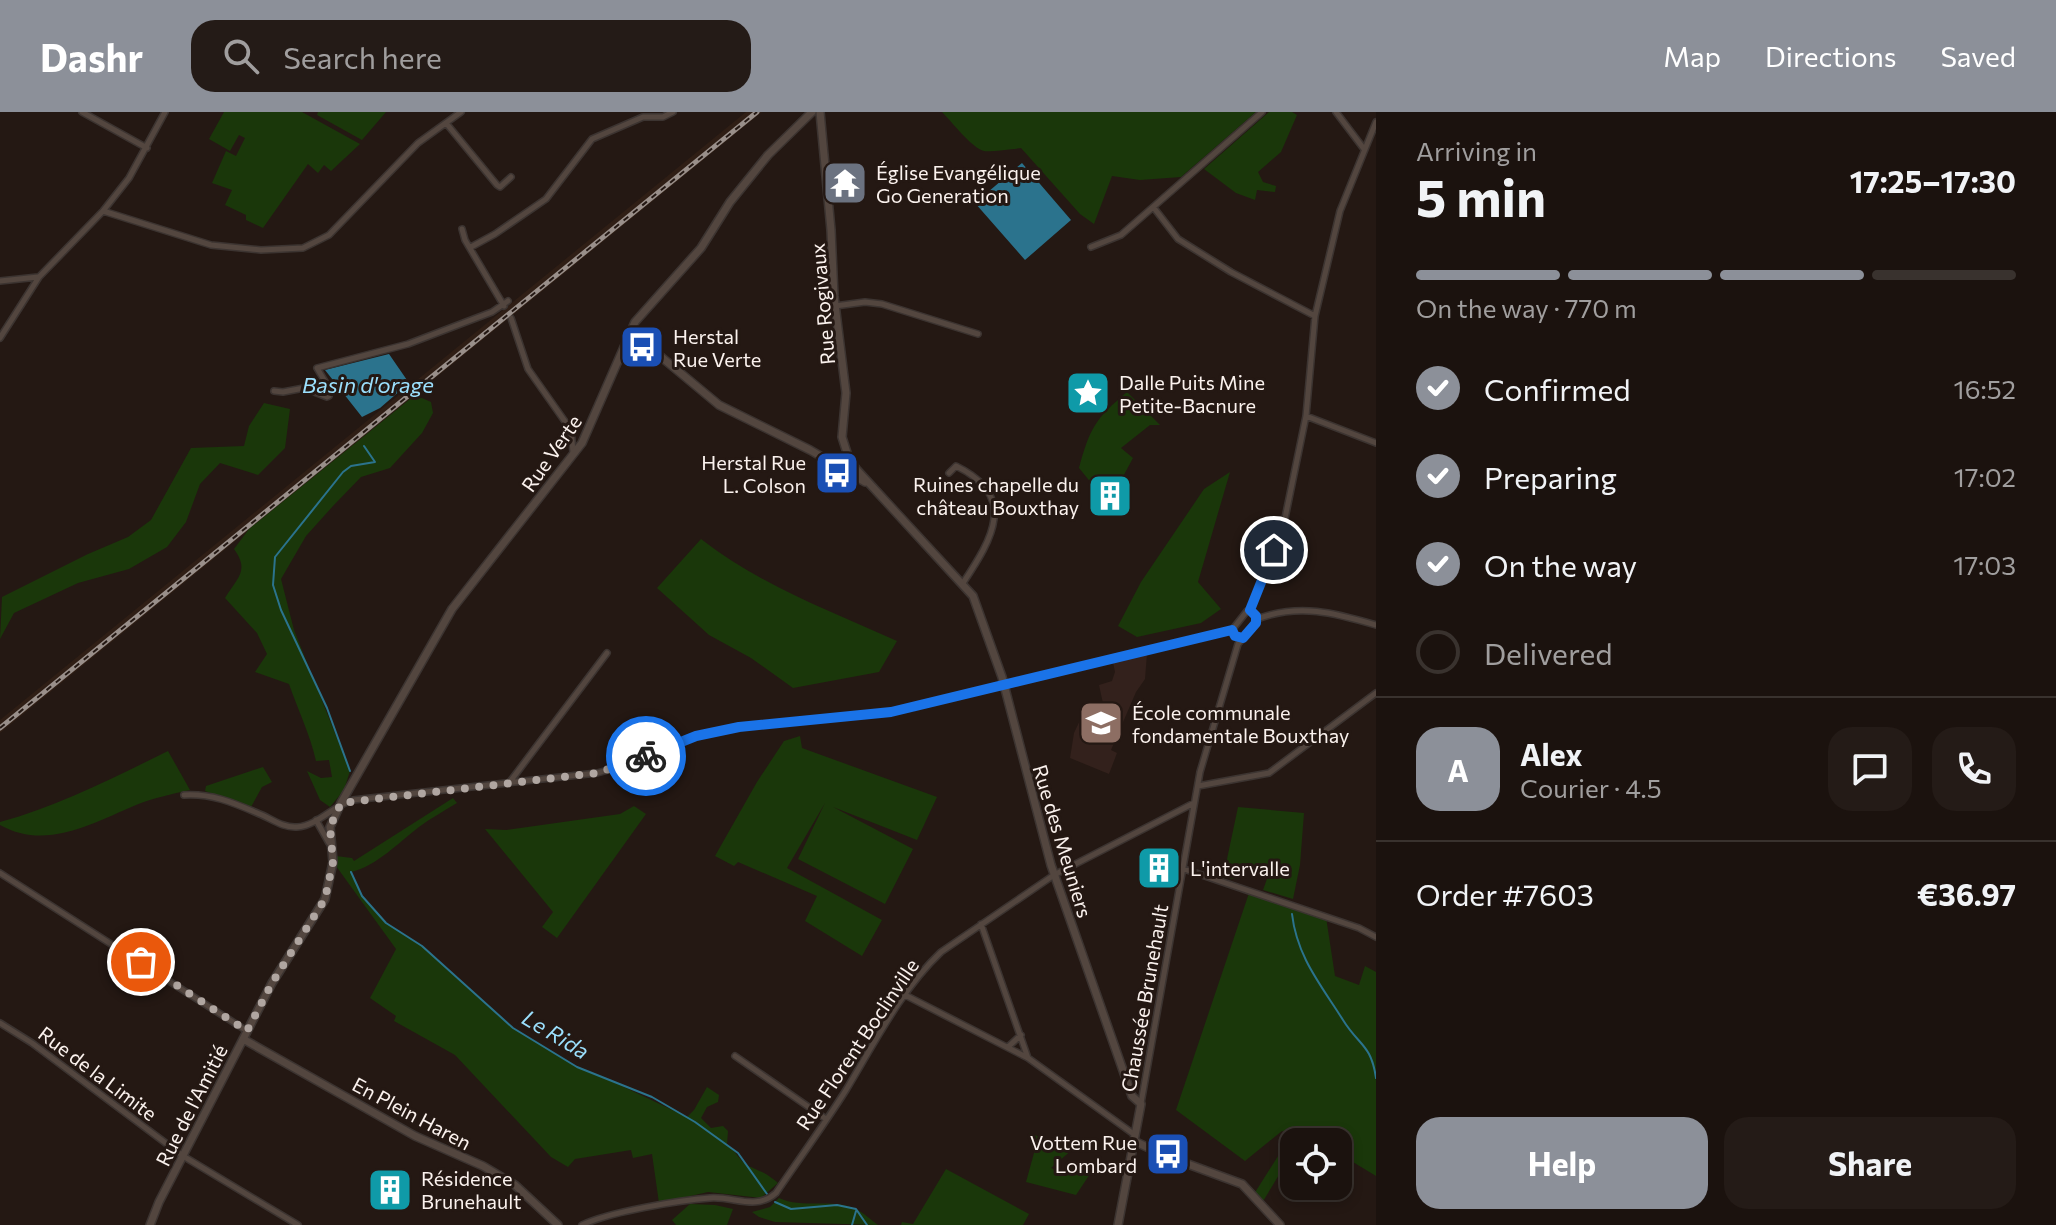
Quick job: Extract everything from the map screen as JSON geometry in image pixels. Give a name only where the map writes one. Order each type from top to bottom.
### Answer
[{"type":"street","points":[[82,112],[147,148]]},
{"type":"street","points":[[0,338],[39,277],[103,211],[129,178],[165,112]]},
{"type":"street","points":[[103,211],[211,245],[261,250],[303,248],[329,235],[418,143],[446,123],[453,114],[461,112]]},
{"type":"street","points":[[471,247],[546,199],[592,139],[643,117],[663,117],[673,112]]},
{"type":"street","points":[[1091,247],[1121,235],[1262,112]]},
{"type":"street","points":[[1336,112],[1364,150]]},
{"type":"street","points":[[811,114],[821,114]]},
{"type":"street","name":"Rue Verte","points":[[330,827],[452,609],[574,455],[594,421],[630,331],[644,310],[701,248],[730,202],[768,155],[811,114]]},
{"type":"street","name":"Rue Rogivaux","points":[[821,114],[835,306],[846,393],[842,437],[850,462]]},
{"type":"street","points":[[184,795],[215,796],[284,826],[300,827],[341,803],[597,773],[623,766],[688,739],[739,727],[891,712],[1232,630],[1243,614],[1250,610],[1284,523],[1306,416],[1315,316],[1340,211],[1376,122]]},
{"type":"street","points":[[446,123],[497,185],[500,187],[511,177]]},
{"type":"street","points":[[1154,208],[1178,239],[1231,272],[1315,316]]},
{"type":"street","points":[[274,391],[304,388],[327,397],[330,390],[317,368],[408,344],[506,303],[465,240],[462,229]]},
{"type":"street","points":[[0,281],[39,277]]},
{"type":"street","points":[[835,306],[865,302],[882,304],[978,334]]},
{"type":"street","points":[[511,318],[528,369],[571,430],[574,455]]},
{"type":"street","points":[[630,331],[719,405],[810,450],[871,485]]},
{"type":"street","points":[[1306,416],[1376,443]]},
{"type":"street","points":[[949,473],[959,458]]},
{"type":"street","points":[[840,469],[850,462],[871,485]]},
{"type":"street","points":[[956,466],[984,483],[993,498],[995,511],[992,529],[963,583]]},
{"type":"street","name":"Rue des Meuniers","points":[[871,485],[973,596],[1004,684],[1054,875],[1132,1096],[1141,1104]]},
{"type":"street","points":[[1250,610],[1257,619],[1306,609],[1336,613],[1376,625]]},
{"type":"street","name":"Chaussée Brunehault","points":[[1118,1225],[1209,735],[1241,639],[1257,619]]},
{"type":"street","points":[[1232,630],[1241,639]]},
{"type":"street","points":[[509,783],[607,653]]},
{"type":"street","points":[[1198,786],[1269,773],[1376,693]]},
{"type":"street","name":"Rue Florent Boclinville","points":[[582,1225],[626,1213],[712,1198],[755,1203],[770,1199],[827,1119],[905,995],[925,967],[941,952],[1054,875],[1194,803]]},
{"type":"street","points":[[316,820],[330,844]]},
{"type":"street","name":"Rue de l'Amitié","points":[[150,1225],[272,983],[325,899],[333,862],[330,827]]},
{"type":"street","points":[[1184,869],[1328,917],[1376,937]]},
{"type":"street","points":[[0,873],[245,1035]]},
{"type":"street","points":[[981,924],[1028,1058]]},
{"type":"street","points":[[905,995],[1028,1058],[1135,1138],[1166,1156],[1242,1184],[1280,1225]]},
{"type":"street","name":"Rue de la Limite","points":[[0,1023],[32,1043],[183,1156],[298,1225]]},
{"type":"street","name":"En Plein Haren","points":[[245,1035],[415,1136],[494,1172],[515,1185],[558,1225]]},
{"type":"street","points":[[1008,1047],[1021,1035]]},
{"type":"street","points":[[735,1056],[827,1119]]},
{"type":"shaded area","points":[[746,112],[762,112],[0,733],[0,720]]},
{"type":"shaded area","name":"École communale fondamentale Bouxthay","points":[[1147,654],[1145,679],[1136,692],[1111,750],[1117,753],[1109,774],[1070,758],[1074,733],[1083,714],[1104,708],[1099,685],[1112,681],[1115,672],[1113,662]]},
{"type":"green space","points":[[224,112],[302,112],[360,144],[331,171],[324,165],[318,173],[308,164],[263,228],[225,205],[232,190],[212,183],[226,151],[236,156],[245,138],[239,135],[230,151],[209,139]]},
{"type":"green space","points":[[318,112],[386,112],[362,140],[317,115]]},
{"type":"green space","points":[[942,112],[1256,112],[1181,177],[1140,180],[1112,176],[1094,224],[1080,214],[1021,148],[979,149]]},
{"type":"green space","points":[[1269,112],[1292,112],[1297,115],[1281,152],[1258,172],[1263,182],[1276,186],[1275,192],[1257,190],[1255,200],[1236,193],[1204,169]]},
{"type":"green space","points":[[1127,392],[1160,425],[1150,425],[1121,448],[1133,458],[1119,484],[1120,496],[1110,506],[1079,468],[1095,425]]},
{"type":"green space","points":[[415,395],[431,402],[433,413],[422,433],[390,468],[361,477],[306,536],[281,579],[294,630],[350,771],[344,790],[330,807],[320,800],[307,771],[321,778],[332,777],[329,760],[316,761],[289,684],[255,672],[267,654],[257,633],[225,598],[241,569],[234,549],[249,529]]},
{"type":"green space","points":[[264,403],[290,409],[285,448],[258,475],[220,463],[200,484],[186,522],[167,547],[129,569],[78,583],[14,613],[0,639],[2,597],[128,537],[151,520],[191,448],[244,446],[249,426]]},
{"type":"green space","points":[[1230,472],[1198,582],[1221,609],[1201,623],[1137,637],[1118,626],[1141,582],[1204,489]]},
{"type":"green space","points":[[701,539],[771,584],[897,641],[879,672],[793,688],[751,658],[709,635],[657,588]]},
{"type":"green space","points":[[800,736],[802,748],[937,797],[917,840],[833,807],[913,849],[885,904],[798,859],[825,803],[787,868],[882,920],[862,956],[805,921],[817,896],[738,862],[734,866],[715,856],[784,741]]},
{"type":"green space","points":[[168,751],[190,790],[149,800],[69,832],[35,835],[0,825],[0,822],[86,791]]},
{"type":"green space","points":[[263,767],[272,782],[262,787],[251,807],[205,791],[206,786]]},
{"type":"green space","points":[[453,798],[457,803],[379,859],[351,872],[362,897],[386,923],[422,946],[513,1028],[577,1067],[687,1117],[707,1087],[719,1095],[718,1102],[707,1107],[701,1118],[711,1128],[723,1126],[728,1131],[727,1145],[742,1161],[778,1183],[761,1198],[708,1192],[659,1203],[652,1154],[633,1158],[631,1150],[575,1159],[568,1167],[551,1157],[455,1055],[394,1021],[396,1016],[370,998],[396,949],[336,866],[336,856],[354,861]]},
{"type":"green space","points":[[634,806],[646,814],[557,938],[542,927],[553,912],[485,829],[506,830],[620,814]]},
{"type":"green space","points":[[1238,807],[1304,813],[1300,865],[1293,899],[1263,890],[1268,876],[1243,864],[1238,879],[1223,878]]},
{"type":"green space","points":[[1249,893],[1326,917],[1335,976],[1359,985],[1365,966],[1376,972],[1376,1176],[1352,1161],[1352,1128],[1280,1128],[1280,1133],[1245,1161],[1176,1110]]},
{"type":"green space","points":[[1029,1133],[1073,1149],[1051,1168],[1064,1173],[1074,1163],[1090,1174],[1076,1195],[1026,1182],[1034,1153]]},
{"type":"green space","points":[[1280,1153],[1280,1173],[1262,1203],[1254,1194]]},
{"type":"green space","points":[[946,1169],[1029,1214],[1023,1225],[901,1225],[902,1222],[913,1224]]},
{"type":"green space","points":[[779,1198],[797,1203],[847,1206],[878,1225],[775,1222],[752,1212],[770,1207]]},
{"type":"green space","points":[[690,1204],[733,1209],[727,1225],[676,1225],[672,1220]]},
{"type":"water","points":[[1022,163],[1071,220],[1025,260],[975,203]]},
{"type":"water","name":"Basin d'orage","points":[[389,354],[409,383],[380,408],[362,417],[325,370]]},
{"type":"waterway","name":"Le Rida","points":[[350,771],[327,708],[281,610],[273,585],[275,557],[343,472],[351,466],[375,462],[364,446]]},
{"type":"waterway","name":"Le Rida","points":[[351,872],[362,896],[386,923],[422,946],[513,1028],[577,1067],[652,1097],[695,1122],[738,1153],[767,1194]]},
{"type":"waterway","points":[[1292,914],[1305,957],[1343,1020],[1368,1052],[1376,1078]]},
{"type":"waterway","name":"Le Rida","points":[[775,1202],[791,1209],[837,1205],[856,1209],[867,1225]]},
{"type":"waterway","points":[[852,1225],[856,1211]]},
{"type":"railway","points":[[0,728],[757,112]]},
{"type":"way so far","points":[[141,962],[247,1031],[272,983],[325,899],[333,862],[330,827],[341,803],[597,773],[646,756]]},
{"type":"place","name":"Église Evangélique Go Generation","points":[[845,183]]},
{"type":"place","name":"Herstal Rue Verte","points":[[642,347]]},
{"type":"place","name":"Dalle Puits Mine Petite-Bacnure","points":[[1088,393]]},
{"type":"place","name":"Herstal Rue L. Colson","points":[[837,473]]},
{"type":"place","name":"Ruines chapelle du château Bouxthay","points":[[1110,496]]},
{"type":"place","name":"École communale fondamentale Bouxthay","points":[[1101,723]]},
{"type":"place","name":"L'intervalle","points":[[1159,868]]},
{"type":"place","name":"Vottem Rue Lombard","points":[[1168,1154]]},
{"type":"place","name":"Résidence Brunehault","points":[[390,1190]]},
{"type":"route","points":[[646,756],[688,739],[739,727],[891,712],[1232,630],[1235,636],[1243,638],[1256,623],[1256,616],[1250,610],[1274,550]]}]
